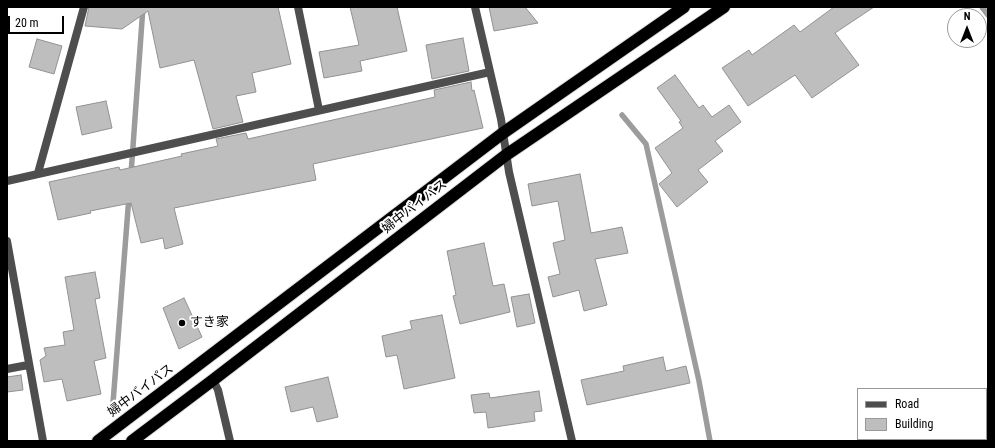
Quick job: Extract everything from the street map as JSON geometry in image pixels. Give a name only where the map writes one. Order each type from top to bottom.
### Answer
[{"type":"highway","name":"婦中バイパス","points":[[98,441],[503,133],[684,7]]},
{"type":"highway","name":"婦中バイパス","points":[[132,441],[506,155],[724,7]]},
{"type":"street","points":[[38,173],[84,7]]},
{"type":"street","points":[[298,7],[319,110]]},
{"type":"street","points":[[475,7],[503,133],[506,155],[572,441]]},
{"type":"street","points":[[7,181],[490,72]]},
{"type":"street","points":[[7,241],[28,365],[44,441]]},
{"type":"street","points":[[7,369],[28,365]]},
{"type":"street","points":[[213,380],[218,390],[230,441]]},
{"type":"building","points":[[89,7],[278,7],[291,64],[252,73],[256,92],[236,96],[243,122],[213,129],[194,60],[160,68],[148,11],[122,29],[85,26]]},
{"type":"building","points":[[350,7],[397,7],[407,51],[360,61],[362,71],[324,78],[319,52],[359,45]]},
{"type":"building","points":[[489,7],[525,7],[538,23],[494,31]]},
{"type":"building","points":[[834,7],[874,7],[835,33],[859,65],[812,98],[795,75],[748,106],[722,68],[749,50],[752,55],[794,25],[800,32]]},
{"type":"building","points":[[463,38],[469,71],[432,79],[426,45]]},
{"type":"building","points":[[37,39],[62,46],[54,74],[29,67]]},
{"type":"building","points":[[675,75],[699,108],[703,105],[712,117],[729,105],[741,122],[715,141],[723,151],[698,170],[708,182],[677,207],[659,184],[672,173],[655,148],[683,128],[679,122],[681,121],[657,88]]},
{"type":"building","points":[[471,82],[472,91],[474,90],[483,128],[313,164],[316,180],[174,208],[183,244],[165,249],[163,238],[141,243],[131,203],[90,211],[91,213],[58,220],[49,182],[119,167],[120,170],[182,156],[181,154],[218,146],[216,139],[246,133],[248,139],[435,97],[434,90]]},
{"type":"building","points":[[106,101],[112,128],[82,135],[76,107]]},
{"type":"building","points":[[580,174],[591,233],[622,227],[628,253],[595,259],[607,305],[584,311],[579,290],[553,297],[548,277],[560,274],[553,243],[565,240],[558,201],[532,206],[528,184]]},
{"type":"building","points":[[484,243],[493,286],[504,284],[510,312],[460,324],[453,296],[456,295],[447,251]]},
{"type":"building","points":[[95,272],[100,298],[95,299],[106,358],[94,361],[101,394],[67,401],[62,379],[44,382],[40,360],[46,356],[44,348],[65,345],[63,332],[74,330],[65,277]]},
{"type":"building","points":[[529,294],[535,323],[517,327],[511,297]]},
{"type":"building","name":"すき家","points":[[184,298],[202,337],[179,349],[163,308]]},
{"type":"building","points":[[442,315],[455,378],[404,389],[397,355],[386,357],[382,336],[412,329],[410,321]]},
{"type":"building","points":[[663,357],[666,371],[686,366],[690,383],[587,405],[581,380],[624,371],[623,366]]},
{"type":"building","points":[[21,375],[23,390],[7,392],[7,377]]},
{"type":"building","points":[[328,377],[338,417],[317,422],[313,407],[291,412],[285,387]]},
{"type":"building","points":[[539,391],[542,411],[534,412],[535,421],[488,428],[486,412],[474,413],[471,395],[489,393],[490,398]]},
{"type":"waterway","points":[[131,174],[143,7]]},
{"type":"waterway","points":[[982,7],[988,15]]},
{"type":"waterway","points":[[622,115],[646,144],[699,381],[710,441]]},
{"type":"waterway","points":[[113,403],[129,196]]},
{"type":"place","name":"すき家","points":[[182,323]]}]
